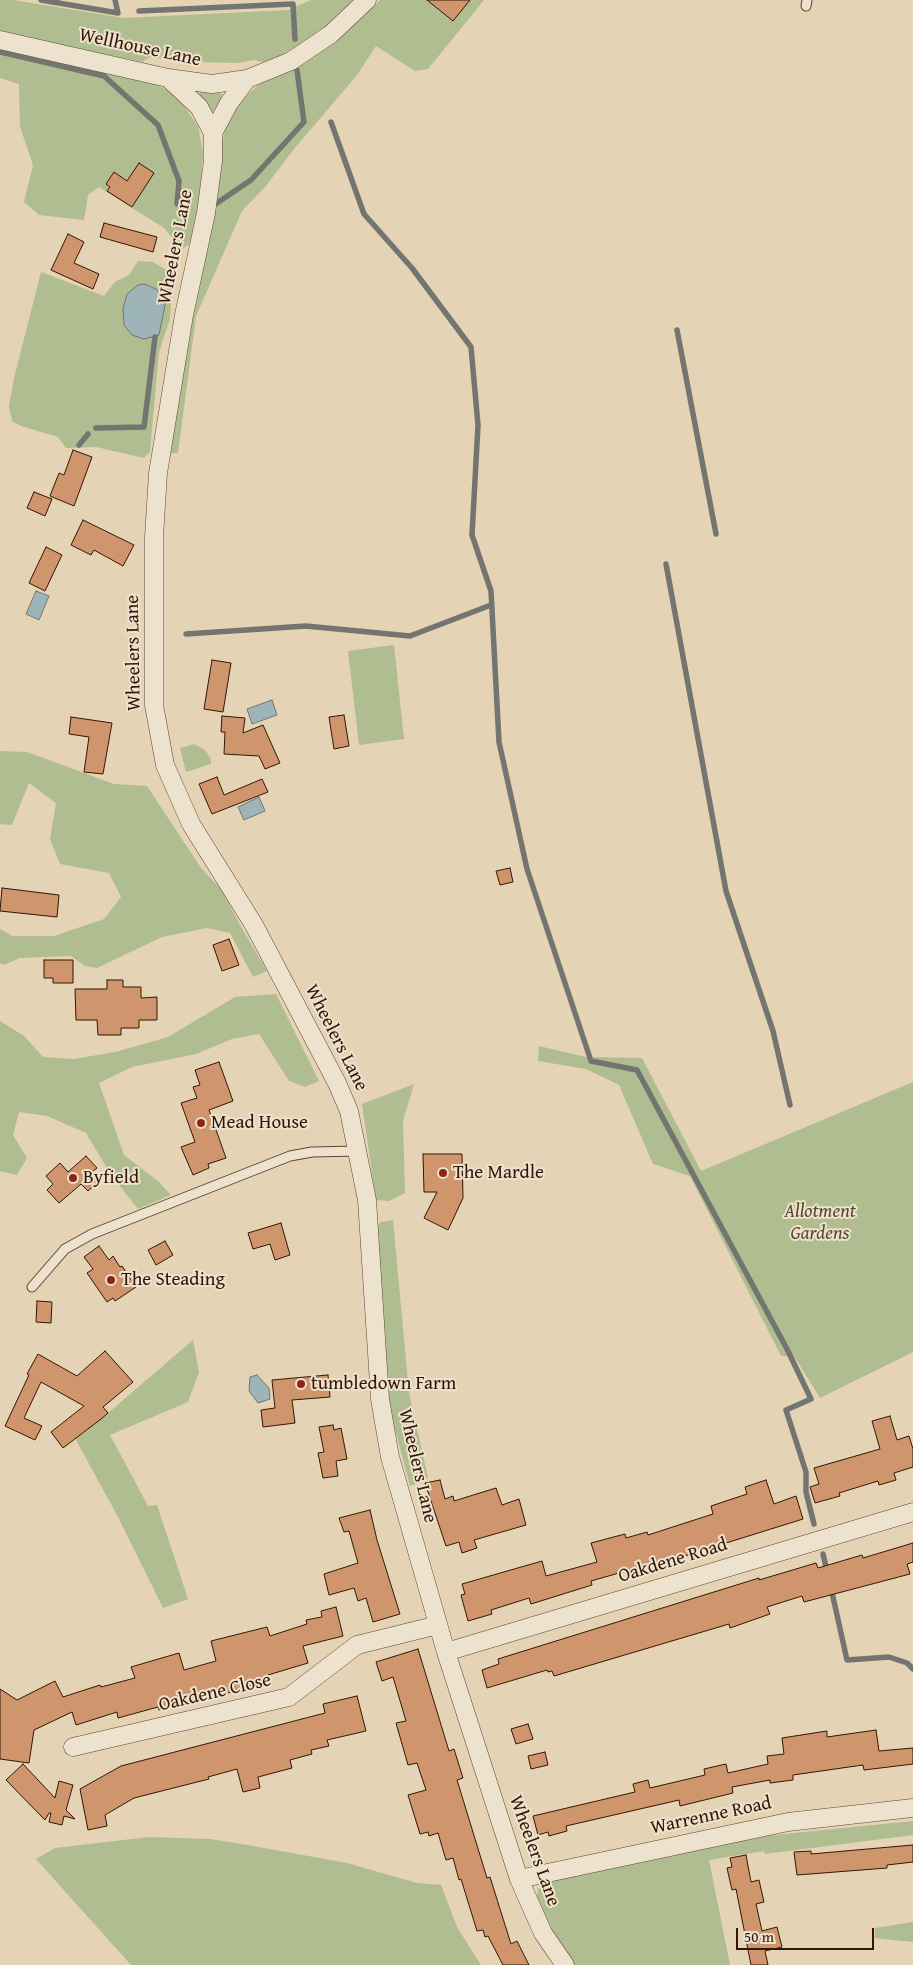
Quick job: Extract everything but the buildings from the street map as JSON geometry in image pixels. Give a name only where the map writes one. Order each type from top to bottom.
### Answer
[{"type":"street","name":"Wellhouse Lane","points":[[0,40],[168,78],[212,84],[247,79],[291,61],[331,34],[367,0]]},
{"type":"street","name":"Wheelers Lane","points":[[168,78],[199,107],[213,133]]},
{"type":"street","name":"Wheelers Lane","points":[[247,79],[229,103],[213,133],[213,161],[206,213],[184,316],[158,474],[154,537],[154,705],[165,765],[191,824],[254,925],[337,1083],[348,1111],[358,1151],[368,1213],[380,1399],[390,1457],[446,1652],[519,1879],[543,1933],[565,1965]]},
{"type":"street","name":"Oakdene Road","points":[[446,1652],[913,1512]]},
{"type":"street","name":"Oakdene Close","points":[[73,1747],[289,1697],[357,1644],[438,1625]]},
{"type":"street","name":"Warrenne Road","points":[[519,1879],[788,1822],[913,1808]]},
{"type":"lane","points":[[32,1287],[65,1249],[92,1234],[290,1156],[312,1152],[358,1151]]},
{"type":"green space","points":[[0,0],[13,0],[124,18],[288,10],[311,0],[354,0],[315,36],[267,63],[254,60],[237,63],[195,62],[150,57],[142,62],[0,32]]},
{"type":"green space","points":[[380,0],[484,0],[428,69],[415,71],[376,46],[357,75],[294,149],[265,187],[242,211],[196,316],[178,453],[168,453],[221,146],[227,122],[240,102],[259,84],[290,70],[326,49]]},
{"type":"green space","points":[[0,47],[156,84],[177,96],[198,126],[203,153],[200,195],[190,244],[182,249],[164,228],[99,187],[88,195],[84,220],[39,215],[24,202],[33,165],[20,127],[19,84],[0,78]]},
{"type":"green space","points":[[201,92],[221,93],[223,97],[212,113],[207,112],[199,94]]},
{"type":"green space","points":[[138,261],[153,262],[173,274],[170,319],[159,352],[150,452],[144,458],[96,447],[66,448],[58,437],[21,426],[12,421],[9,406],[14,378],[41,272],[104,296],[115,282],[129,275]]},
{"type":"green space","points":[[394,645],[404,739],[359,745],[348,651]]},
{"type":"green space","points":[[194,744],[205,750],[211,759],[211,764],[186,772],[180,748]]},
{"type":"green space","points":[[0,751],[27,752],[114,784],[147,786],[201,868],[223,891],[267,971],[253,977],[230,933],[207,928],[162,937],[97,968],[85,966],[71,956],[20,958],[4,965],[0,963],[0,929],[13,936],[54,936],[104,919],[121,897],[109,873],[60,864],[50,839],[56,803],[29,783],[12,825],[0,824]]},
{"type":"green space","points":[[276,994],[319,1081],[305,1087],[289,1081],[259,1034],[232,1039],[196,1054],[132,1067],[99,1083],[124,1155],[158,1181],[171,1195],[138,1209],[111,1175],[86,1133],[47,1116],[19,1112],[13,1135],[27,1158],[17,1175],[0,1171],[0,1021],[24,1036],[43,1057],[74,1059],[115,1052],[168,1037],[235,997]]},
{"type":"green space","name":"Allotment Gardens","points":[[539,1046],[586,1057],[642,1058],[701,1171],[913,1082],[913,1352],[820,1398],[794,1356],[781,1356],[690,1176],[653,1164],[619,1085],[586,1069],[538,1061]]},
{"type":"green space","points":[[414,1084],[403,1121],[405,1193],[389,1201],[376,1200],[362,1104]]},
{"type":"green space","points":[[393,1220],[409,1393],[428,1478],[410,1486],[387,1399],[376,1231],[380,1222]]},
{"type":"green space","points":[[193,1340],[199,1372],[188,1402],[110,1435],[148,1506],[157,1505],[188,1599],[163,1608],[118,1517],[75,1438],[108,1413]]},
{"type":"green space","points":[[913,1821],[913,1835],[765,1854],[764,1851],[709,1860],[730,1965],[574,1965],[550,1931],[536,1900],[538,1889],[550,1881],[706,1845],[774,1835]]},
{"type":"green space","points":[[149,1837],[210,1839],[242,1844],[347,1863],[417,1883],[441,1885],[457,1927],[481,1965],[131,1965],[36,1859],[55,1848]]},
{"type":"green space","points":[[913,1922],[913,1942],[875,1938],[875,1928]]},
{"type":"water","points":[[144,284],[156,289],[166,300],[159,335],[144,339],[132,335],[124,325],[123,309],[127,294],[138,285]]},
{"type":"water","points":[[36,591],[49,596],[39,620],[26,614]]},
{"type":"water","points":[[272,700],[277,715],[252,724],[247,709]]},
{"type":"water","points":[[259,797],[265,811],[244,820],[238,807]]},
{"type":"water","points":[[257,1375],[269,1388],[270,1399],[258,1403],[249,1391],[250,1377]]},
{"type":"waterway","points":[[41,0],[118,13],[115,0]]},
{"type":"waterway","points":[[139,11],[293,4],[295,39]]},
{"type":"waterway","points":[[0,52],[104,76],[158,125],[179,181],[177,204]]},
{"type":"waterway","points":[[217,203],[251,180],[304,122],[297,70]]},
{"type":"waterway","points":[[331,122],[364,214],[412,268],[471,347],[478,425],[472,535],[491,591],[499,742],[527,869],[591,1061],[637,1070],[787,1349],[811,1399],[786,1410],[806,1472],[806,1492],[814,1524]]},
{"type":"waterway","points":[[677,330],[716,534]]},
{"type":"waterway","points":[[96,428],[144,427],[155,337]]},
{"type":"waterway","points":[[79,445],[88,434]]},
{"type":"waterway","points":[[666,564],[726,891],[773,1031],[790,1105]]},
{"type":"waterway","points":[[186,634],[306,626],[410,636],[491,605]]},
{"type":"waterway","points":[[823,1554],[827,1571]]},
{"type":"waterway","points":[[831,1588],[847,1660],[889,1657],[907,1663],[913,1669]]},
{"type":"place","name":"Mead House","points":[[201,1123]]},
{"type":"place","name":"The Mardle","points":[[443,1173]]},
{"type":"place","name":"Byfield","points":[[73,1178]]},
{"type":"place","name":"The Steading","points":[[111,1280]]},
{"type":"place","name":"tumbledown Farm","points":[[301,1384]]}]
